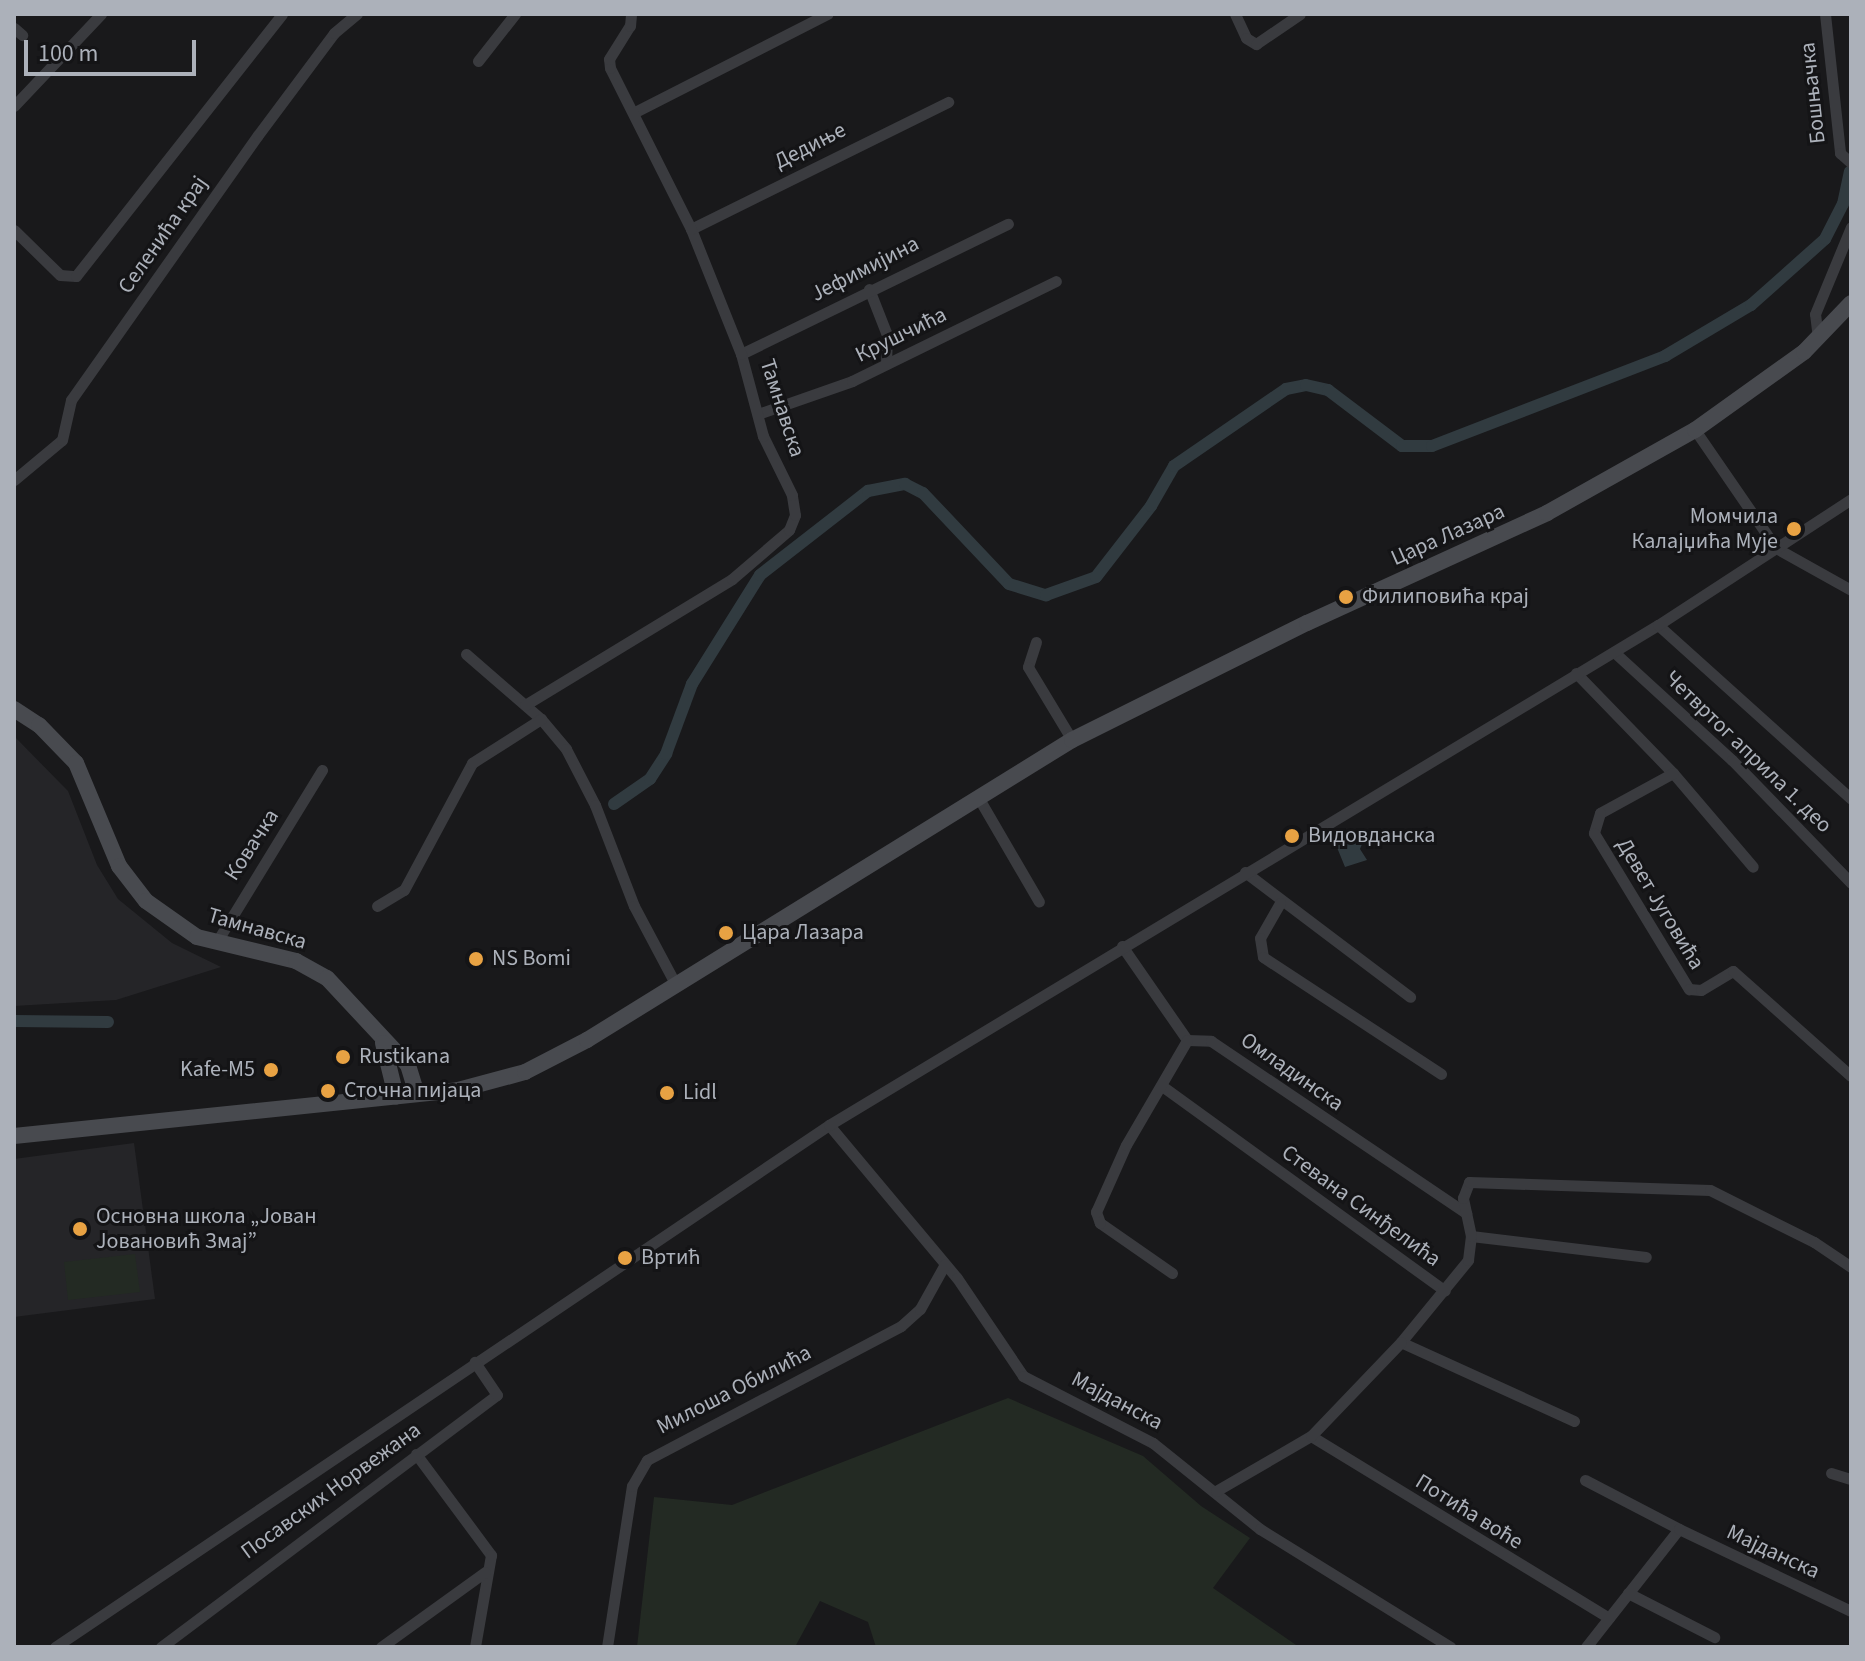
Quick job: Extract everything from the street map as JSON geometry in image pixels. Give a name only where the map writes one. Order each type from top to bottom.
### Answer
[{"type":"main road","name":"Цара Лазара","points":[[14,1136],[417,1094],[480,1086],[525,1072],[587,1040],[1072,740],[1307,623],[1555,509],[1695,430],[1818,338],[1851,303]]},
{"type":"main road","name":"Тамнавска","points":[[14,709],[39,725],[76,763],[119,866],[132,886],[165,918],[216,943],[313,969],[341,990],[382,1040],[408,1065],[417,1094]]},
{"type":"main road","points":[[382,1040],[396,1096]]},
{"type":"street","points":[[14,106],[101,14]]},
{"type":"street","points":[[14,230],[66,278],[76,276],[282,14]]},
{"type":"street","name":"Селенића крај","points":[[14,480],[62,440],[71,400],[258,135],[334,33],[357,14]]},
{"type":"street","points":[[478,61],[515,14]]},
{"type":"street","name":"Тамнавска","points":[[525,705],[670,621],[732,579],[789,530],[795,515],[792,495],[758,414],[741,354],[691,229],[609,59],[630,26],[631,14]]},
{"type":"street","points":[[635,112],[827,14]]},
{"type":"street","points":[[1235,14],[1246,38],[1260,44],[1300,14]]},
{"type":"street","name":"Бошњачка","points":[[1825,14],[1840,153],[1851,163]]},
{"type":"street","name":"Дедиње","points":[[691,229],[948,102]]},
{"type":"street","name":"Јефимијина","points":[[741,354],[869,289],[1008,224]]},
{"type":"street","points":[[1818,338],[1815,314],[1851,227]]},
{"type":"street","name":"Крушчића","points":[[758,414],[886,364],[1056,281]]},
{"type":"street","points":[[869,289],[887,335],[886,364]]},
{"type":"street","points":[[1695,430],[1776,548],[1851,590]]},
{"type":"street","points":[[55,1647],[829,1125],[1614,652],[1851,499]]},
{"type":"street","points":[[1658,625],[1851,799]]},
{"type":"street","points":[[1036,642],[1028,667],[1072,740]]},
{"type":"street","name":"Четвртог априла 1. део","points":[[1614,652],[1732,760],[1851,883]]},
{"type":"street","points":[[466,654],[541,719],[582,775],[634,906],[675,983]]},
{"type":"street","points":[[1576,673],[1673,773],[1753,867]]},
{"type":"street","points":[[377,906],[404,890],[472,763],[541,719]]},
{"type":"street","name":"Ковачка","points":[[216,943],[322,770]]},
{"type":"street","name":"Девет Југовића","points":[[1673,773],[1597,816],[1593,828],[1602,846],[1689,989],[1701,990],[1733,971],[1851,1076]]},
{"type":"street","points":[[978,797],[1039,902]]},
{"type":"street","points":[[1245,872],[1280,903],[1410,997]]},
{"type":"street","points":[[1280,903],[1260,938],[1263,957],[1441,1074]]},
{"type":"street","points":[[1122,946],[1187,1040],[1126,1145],[1096,1212],[1100,1223],[1172,1273]]},
{"type":"street","name":"Омладинска","points":[[1187,1040],[1211,1041],[1466,1213]]},
{"type":"street","name":"Стевана Синђелића","points":[[1162,1086],[1445,1291],[1401,1342]]},
{"type":"street","name":"Мајданска","points":[[829,1125],[945,1264],[1023,1376],[1153,1443],[1323,1571],[1450,1647]]},
{"type":"street","points":[[1445,1291],[1468,1260],[1471,1236],[1464,1190],[1472,1181],[1710,1190],[1814,1242],[1851,1267]]},
{"type":"street","points":[[1471,1236],[1646,1257]]},
{"type":"street","name":"Милоша Обилића","points":[[607,1647],[632,1486],[647,1460],[901,1326],[920,1309],[945,1264]]},
{"type":"street","points":[[1216,1491],[1311,1436],[1401,1342],[1574,1421]]},
{"type":"street","name":"Посавских Норвежана","points":[[161,1647],[497,1395],[475,1362]]},
{"type":"street","name":"Потића воће","points":[[1311,1436],[1609,1618]]},
{"type":"street","points":[[416,1454],[491,1555],[485,1572],[475,1647]]},
{"type":"street","points":[[1831,1473],[1851,1479]]},
{"type":"street","name":"Мајданска","points":[[1585,1480],[1679,1529],[1851,1611]]},
{"type":"street","points":[[1586,1647],[1679,1529]]},
{"type":"street","points":[[381,1647],[485,1572]]},
{"type":"street","points":[[1628,1593],[1714,1637]]},
{"type":"shaded area","points":[[14,736],[68,791],[97,865],[118,899],[172,943],[221,967],[116,1000],[14,1006]]},
{"type":"shaded area","points":[[1356,832],[1365,837],[1360,849],[1367,860],[1345,867],[1336,845]]},
{"type":"shaded area","name":"Основна школа „Јован Јовановић Змај”","points":[[134,1143],[155,1299],[14,1317],[14,1159]]},
{"type":"shaded area","points":[[135,1254],[140,1292],[68,1300],[64,1262]]},
{"type":"shaded area","points":[[1008,1398],[1143,1456],[1201,1506],[1250,1538],[1213,1588],[1299,1647],[876,1647],[868,1622],[820,1601],[795,1647],[637,1647],[654,1497],[732,1505]]},
{"type":"waterway","points":[[614,804],[650,779],[666,754],[692,684],[760,575],[868,491],[905,484],[923,493],[1009,584],[1046,595],[1096,577],[1151,506],[1174,466],[1286,389],[1306,385],[1328,390],[1402,446],[1432,446],[1665,356],[1751,305],[1825,239],[1843,204],[1850,172]]},
{"type":"waterway","points":[[14,1021],[108,1022]]},
{"type":"place","name":"Момчила Калајџића Мује","points":[[1794,529]]},
{"type":"place","name":"Филиповића крај","points":[[1346,597]]},
{"type":"place","name":"Видовданска","points":[[1292,836]]},
{"type":"place","name":"Цара Лазара","points":[[726,933]]},
{"type":"place","name":"NS Bomi","points":[[476,959]]},
{"type":"place","name":"Rustikana","points":[[343,1057]]},
{"type":"place","name":"Kafe-M5","points":[[271,1070]]},
{"type":"place","name":"Сточна пијаца","points":[[328,1091]]},
{"type":"place","name":"Lidl","points":[[667,1093]]},
{"type":"place","name":"Основна школа „Јован Јовановић Змај”","points":[[80,1229]]},
{"type":"place","name":"Вртић","points":[[625,1258]]}]
